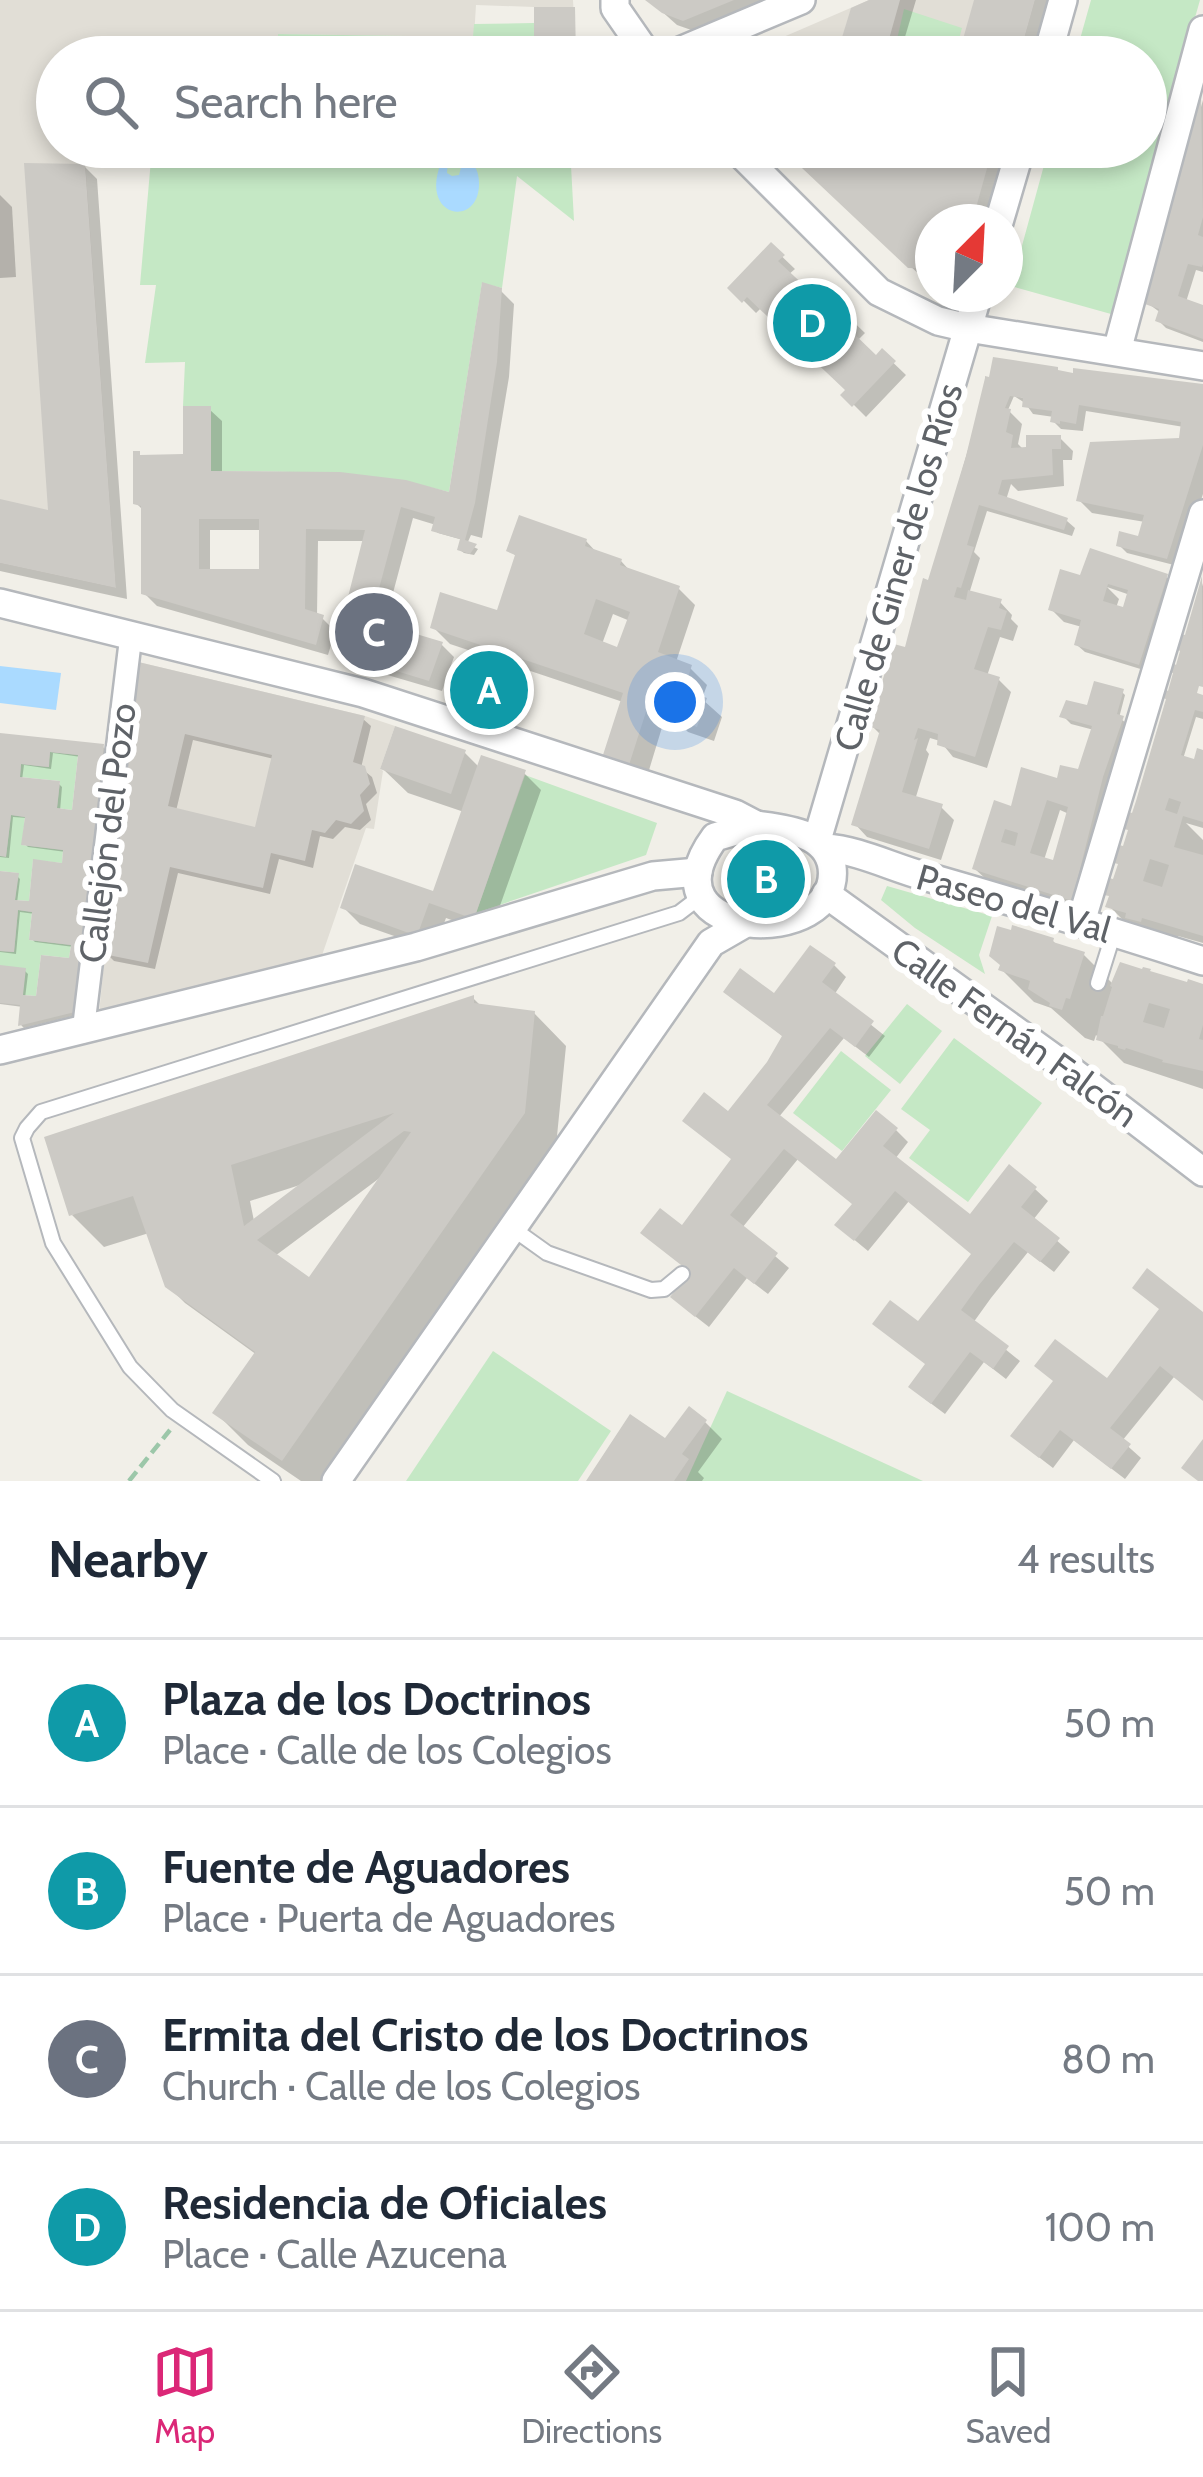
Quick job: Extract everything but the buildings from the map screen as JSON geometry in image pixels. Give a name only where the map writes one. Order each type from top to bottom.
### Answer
[{"type":"street","points":[[615,0],[615,8],[633,36]]},
{"type":"street","points":[[716,36],[802,0]]},
{"type":"street","points":[[1053,36],[1063,0]]},
{"type":"street","points":[[1167,164],[1203,30]]},
{"type":"street","points":[[755,168],[879,292],[938,321],[1203,366]]},
{"type":"street","points":[[1004,204],[1015,168]]},
{"type":"street","points":[[1117,351],[1166,168]]},
{"type":"street","name":"Calle de Giner de los Ríos","points":[[821,844],[973,312]]},
{"type":"street","points":[[1081,922],[1203,514]]},
{"type":"street","points":[[0,603],[363,693],[735,814],[756,825],[788,830],[821,844],[831,860],[829,886],[813,910],[793,919],[744,924],[711,943],[338,1479]]},
{"type":"street","name":"Callejón del Pozo","points":[[83,1032],[131,635]]},
{"type":"street","points":[[711,943],[702,859],[716,838],[756,825]]},
{"type":"street","name":"Paseo del Val","points":[[821,844],[1203,961]]},
{"type":"street","points":[[829,886],[866,870],[911,873]]},
{"type":"street","points":[[0,1050],[416,946],[653,876],[703,894],[744,924]]},
{"type":"street","name":"Calle Fernán Falcón","points":[[829,886],[1203,1172]]},
{"type":"lane","points":[[273,1481],[182,1417],[130,1367],[53,1243],[22,1138],[27,1128],[41,1112],[679,913],[703,894]]},
{"type":"lane","points":[[1098,983],[1114,932]]},
{"type":"lane","points":[[512,1228],[547,1253],[651,1290],[664,1289],[682,1274]]},
{"type":"path","points":[[129,1481],[182,1417]]},
{"type":"shaded area","points":[[0,0],[573,0],[575,36],[534,36],[534,7],[476,5],[474,36],[36,36],[36,168],[85,168],[116,588],[0,563]]},
{"type":"shaded area","points":[[869,0],[1035,0],[1025,36],[786,36]]},
{"type":"shaded area","points":[[134,661],[395,726],[380,769],[374,829],[366,828],[320,961],[99,1014]]},
{"type":"green space","points":[[1091,0],[1200,0],[1167,116],[1167,36],[1081,36]]},
{"type":"green space","points":[[904,9],[962,28],[960,36],[898,36]]},
{"type":"green space","points":[[534,23],[534,36],[473,36],[474,24]]},
{"type":"green space","points":[[278,34],[408,36],[278,36]]},
{"type":"green space","points":[[150,168],[571,168],[574,221],[517,176],[502,288],[482,283],[449,492],[361,476],[211,471],[210,406],[183,406],[185,362],[145,363],[156,285],[140,285]]},
{"type":"green space","points":[[1043,168],[1152,168],[1111,314],[1023,289],[1023,242]]},
{"type":"green space","points":[[50,752],[78,755],[72,810],[57,808],[60,781],[20,777],[21,764],[48,767]]},
{"type":"green space","points":[[525,775],[657,823],[646,855],[476,913]]},
{"type":"green space","points":[[11,815],[25,817],[22,845],[63,850],[62,863],[33,860],[29,901],[15,900],[18,873],[0,871]]},
{"type":"green space","points":[[758,858],[795,863],[795,893],[749,899],[726,883],[733,868]]},
{"type":"green space","points":[[887,886],[992,916],[979,955],[985,974],[881,900]]},
{"type":"green space","points":[[18,910],[32,912],[29,940],[71,945],[69,958],[41,955],[36,996],[23,995],[0,965],[0,951],[14,952]]},
{"type":"green space","points":[[907,1004],[942,1031],[900,1084],[865,1056]]},
{"type":"green space","points":[[954,1038],[1042,1103],[968,1202],[909,1158],[930,1130],[901,1109]]},
{"type":"green space","points":[[841,1051],[891,1090],[842,1151],[793,1113]]},
{"type":"green space","points":[[493,1351],[611,1431],[578,1481],[406,1481]]},
{"type":"green space","points":[[727,1391],[923,1481],[686,1481]]},
{"type":"water","points":[[440,168],[447,168],[452,176],[459,175],[461,168],[475,168],[477,198],[470,207],[451,210],[437,193]]},
{"type":"water","points":[[0,666],[61,673],[56,710],[0,703]]},
{"type":"water","points":[[765,862],[778,867],[783,880],[778,893],[765,898],[752,893],[747,880],[752,867]]},
{"type":"place","name":"Residencia de Oficiales","points":[[812,323]]},
{"type":"place","name":"Ermita del Cristo de los Doctrinos","points":[[374,632]]},
{"type":"place","name":"Plaza de los Doctrinos","points":[[489,690]]},
{"type":"place","name":"Fuente de Aguadores","points":[[766,879]]}]
